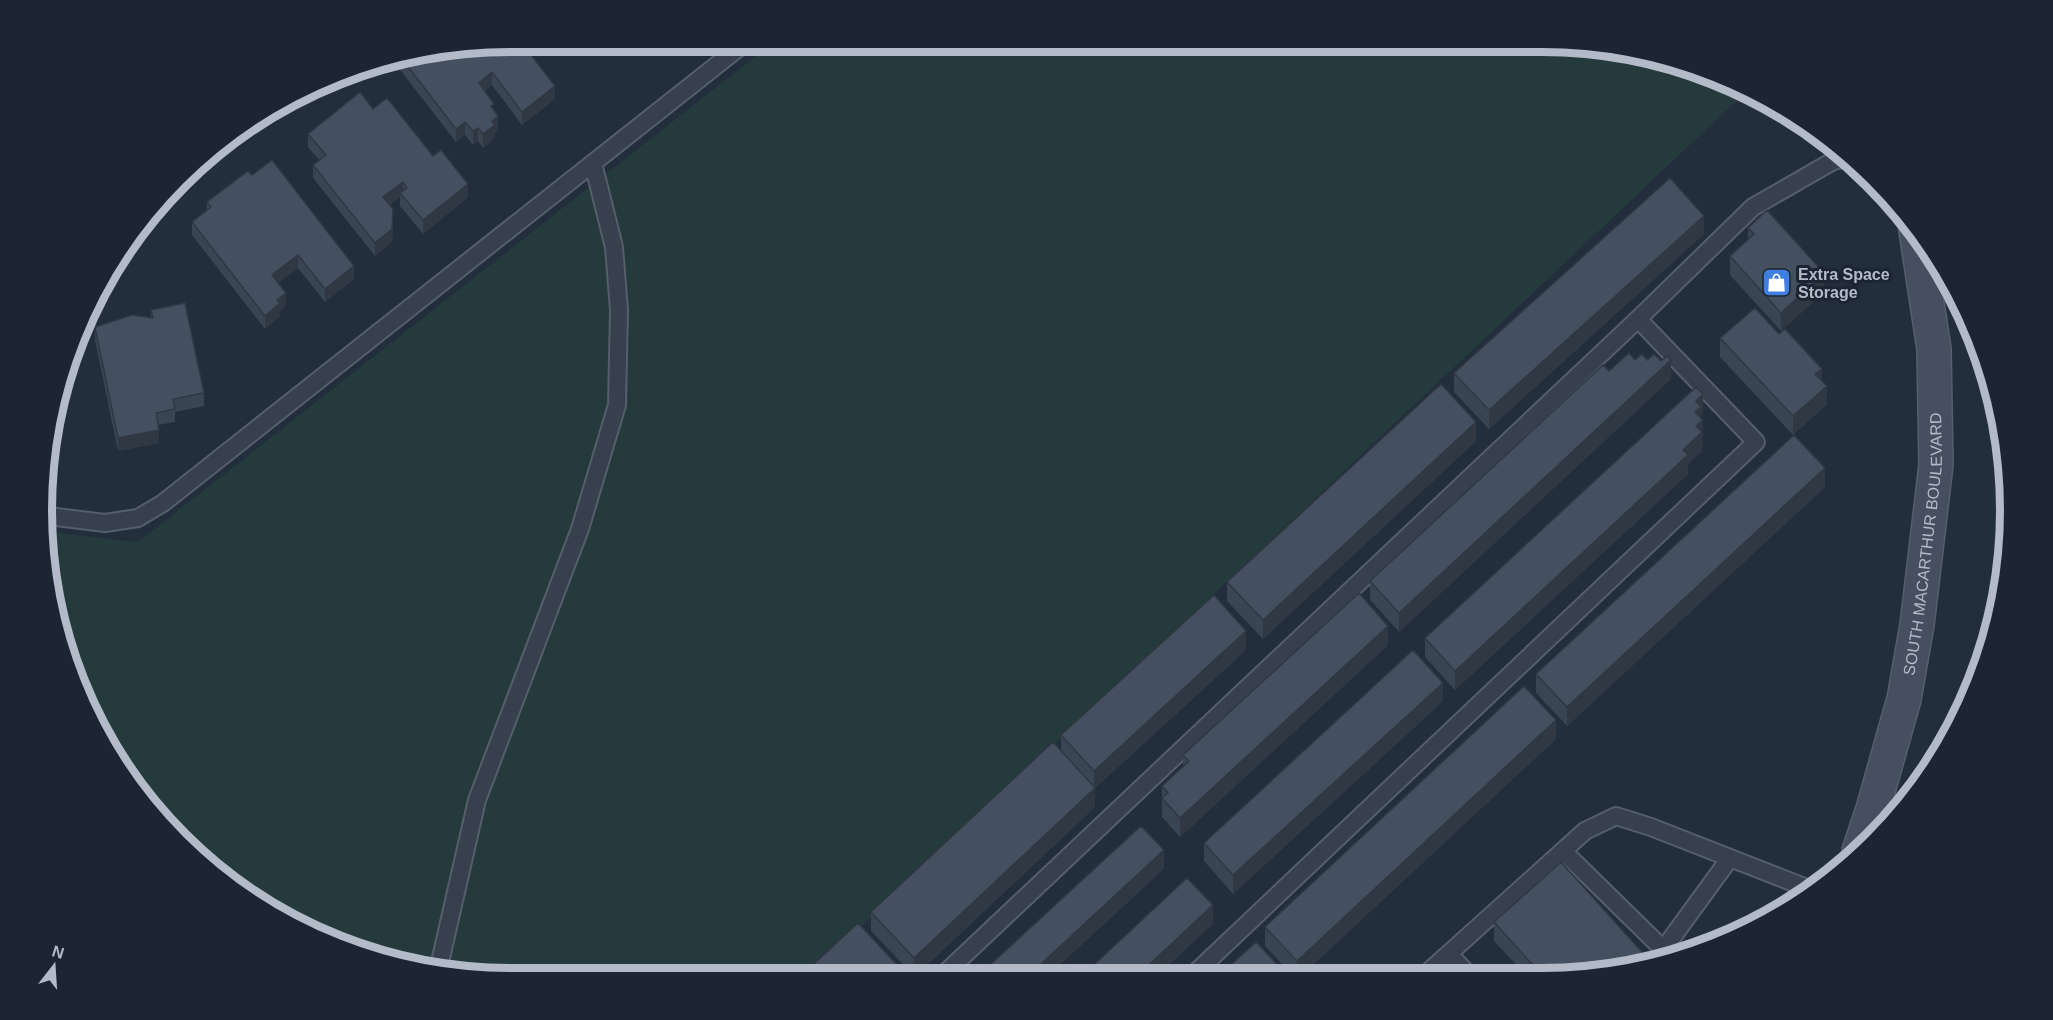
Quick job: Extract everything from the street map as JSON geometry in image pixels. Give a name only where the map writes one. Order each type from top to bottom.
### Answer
[{"type":"main road","name":"SOUTH MACARTHUR BOULEVARD","points":[[1864,837],[1904,699],[1917,625],[1936,465],[1934,349],[1919,250]]},
{"type":"lane","points":[[52,517],[105,523],[138,518],[164,503],[733,52]]},
{"type":"lane","points":[[950,968],[1638,319],[1753,207],[1838,160]]},
{"type":"lane","points":[[440,962],[477,800],[580,529],[617,405],[619,310],[614,247],[592,163]]},
{"type":"lane","points":[[1200,968],[1756,442],[1638,319]]},
{"type":"lane","points":[[1433,968],[1585,831],[1616,816],[1651,827],[1802,886]]},
{"type":"lane","points":[[1563,851],[1665,951]]},
{"type":"lane","points":[[1669,949],[1730,858]]},
{"type":"lane","points":[[1449,954],[1462,968]]},
{"type":"green space","points":[[761,52],[1573,53],[1603,56],[1661,68],[1718,87],[1740,98],[818,968],[510,968],[450,964],[392,952],[363,943],[335,933],[281,906],[231,873],[186,834],[166,812],[147,789],[114,739],[87,685],[61,599],[53,533],[138,542]]},
{"type":"building","points":[[529,52],[555,86],[522,112],[492,72],[479,83],[494,104],[491,106],[498,116],[492,121],[495,125],[483,134],[478,128],[473,131],[465,122],[456,129],[406,65],[450,56]]},
{"type":"building","points":[[360,92],[373,109],[387,98],[433,156],[441,150],[468,184],[423,220],[400,193],[407,188],[403,182],[383,197],[393,209],[392,229],[375,243],[313,165],[326,155],[308,134]]},
{"type":"building","points":[[272,160],[354,266],[325,289],[298,255],[272,275],[286,293],[277,300],[280,303],[265,316],[192,222],[211,207],[207,202],[248,171],[252,175]]},
{"type":"building","points":[[1670,178],[1704,216],[1489,410],[1454,373]]},
{"type":"building","name":"Extra Space Storage","points":[[1767,210],[1824,273],[1781,313],[1730,256],[1754,234],[1748,228]]},
{"type":"building","points":[[185,303],[204,393],[173,399],[175,409],[156,413],[159,430],[118,438],[95,327],[132,315],[153,318],[151,310]]},
{"type":"building","points":[[1755,308],[1779,334],[1785,329],[1822,369],[1815,374],[1827,386],[1793,416],[1720,338]]},
{"type":"building","points":[[1629,353],[1635,360],[1642,354],[1647,360],[1654,354],[1661,361],[1667,356],[1671,360],[1399,613],[1370,581],[1603,365],[1609,371]]},
{"type":"building","points":[[1441,384],[1476,422],[1263,620],[1227,582]]},
{"type":"building","points":[[1696,387],[1703,394],[1696,401],[1701,407],[1695,412],[1703,420],[1696,426],[1702,432],[1683,450],[1688,455],[1455,671],[1425,638]]},
{"type":"building","points":[[1794,435],[1825,468],[1567,707],[1536,674]]},
{"type":"building","points":[[1359,593],[1388,626],[1180,818],[1162,798],[1168,793],[1162,786],[1189,761],[1183,755]]},
{"type":"building","points":[[1214,595],[1246,631],[1094,771],[1061,735]]},
{"type":"building","points":[[1413,650],[1443,683],[1233,875],[1204,843]]},
{"type":"building","points":[[1524,686],[1556,720],[1297,961],[1265,927]]},
{"type":"building","points":[[1053,742],[1095,788],[914,958],[871,912]]},
{"type":"building","points":[[1141,826],[1164,850],[1037,968],[987,968]]},
{"type":"building","points":[[1561,862],[1645,956],[1603,964],[1536,968],[1494,922]]},
{"type":"building","points":[[1187,878],[1213,905],[1146,968],[1091,968]]},
{"type":"building","points":[[858,923],[900,968],[810,968]]},
{"type":"building","points":[[1256,942],[1280,968],[1228,968]]},
{"type":"place","name":"Extra Space Storage","points":[[1777,283]]}]
